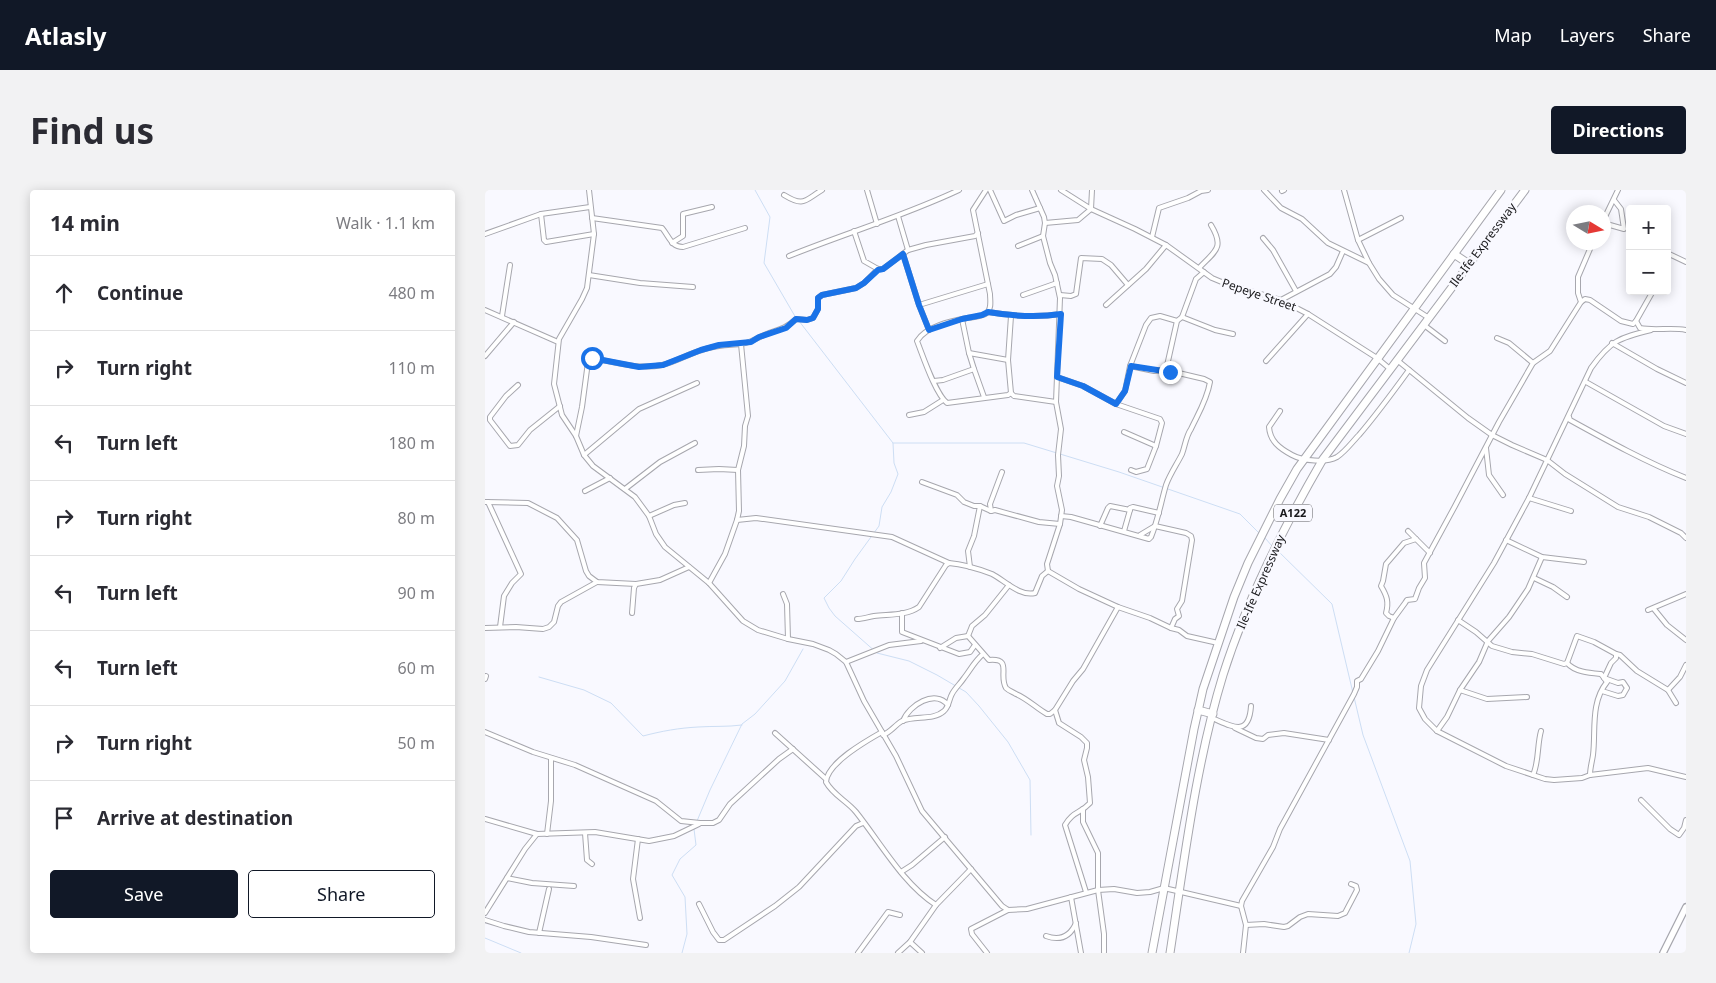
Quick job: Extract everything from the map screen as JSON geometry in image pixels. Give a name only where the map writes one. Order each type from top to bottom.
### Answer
[{"type":"highway","name":"Ile-Ife Expressway","points":[[1152,953],[1198,710],[1217,643],[1252,556],[1280,498],[1304,459],[1501,190]]},
{"type":"highway","name":"Ile-Ife Expressway","points":[[1170,953],[1201,767],[1212,716],[1223,675],[1254,592],[1277,542],[1323,459],[1525,190]]},
{"type":"highway","points":[[1455,254],[1469,264]]},
{"type":"highway","points":[[1198,710],[1212,716]]},
{"type":"street","points":[[589,190],[594,234],[587,288],[558,342],[554,384],[562,415],[576,436],[584,455],[593,466],[635,497],[649,516],[660,540],[709,584],[743,621],[758,630],[821,647],[836,654],[846,662],[864,702],[896,756],[922,811],[1002,906],[1008,910]]},
{"type":"street","points":[[784,195],[795,202],[802,202],[822,190]]},
{"type":"street","points":[[867,190],[877,224]]},
{"type":"street","points":[[789,256],[898,216],[959,190]]},
{"type":"street","points":[[986,190],[973,210],[991,304],[988,312]]},
{"type":"street","points":[[990,190],[1004,221],[1040,208]]},
{"type":"street","points":[[1032,190],[1045,223],[1043,236],[1060,295],[1061,314],[1056,402],[1061,429],[1057,455],[1059,476],[1057,486],[1062,503],[1060,524],[1047,564],[1048,571]]},
{"type":"street","name":"Pepeye Street","points":[[1061,190],[1091,209],[1152,237],[1224,283],[1281,300],[1308,314],[1391,369]]},
{"type":"street","points":[[1045,223],[1079,220],[1091,209],[1093,190]]},
{"type":"street","points":[[1152,237],[1159,208],[1188,198],[1201,191],[1209,190]]},
{"type":"street","points":[[1264,190],[1281,208],[1302,219],[1328,243],[1369,263]]},
{"type":"street","points":[[1344,190],[1358,240],[1379,279],[1393,295],[1429,318]]},
{"type":"street","points":[[1611,205],[1618,190]]},
{"type":"street","points":[[1613,200],[1621,209],[1623,229]]},
{"type":"street","points":[[485,234],[541,214],[590,207]]},
{"type":"street","points":[[672,243],[683,236],[683,214],[711,207]]},
{"type":"street","points":[[541,214],[544,240],[546,242],[594,234]]},
{"type":"street","points":[[898,216],[908,250]]},
{"type":"street","points":[[592,218],[661,228],[677,247],[683,247],[745,228]]},
{"type":"street","points":[[1358,240],[1401,218]]},
{"type":"street","points":[[1199,268],[1216,250],[1218,245],[1218,237],[1211,225]]},
{"type":"street","points":[[1611,225],[1626,230]]},
{"type":"street","points":[[854,231],[864,261],[878,270]]},
{"type":"street","points":[[576,436],[588,362],[592,358],[639,367],[663,365],[719,345],[751,342],[759,337],[786,328],[796,319],[807,320],[813,318],[818,309],[818,298],[822,295],[856,288],[878,270],[883,269],[908,250],[975,236],[978,232]]},
{"type":"street","points":[[1018,246],[1043,236]]},
{"type":"street","points":[[1263,238],[1273,250],[1297,291]]},
{"type":"street","points":[[1107,305],[1146,269],[1165,245]]},
{"type":"street","points":[[1581,302],[1578,293],[1578,278],[1590,250]]},
{"type":"street","points":[[1281,300],[1330,274],[1336,267],[1343,251]]},
{"type":"street","points":[[903,254],[929,330]]},
{"type":"street","points":[[1671,255],[1686,262]]},
{"type":"street","points":[[1060,295],[1071,296],[1076,294],[1081,258],[1102,259],[1111,265],[1128,285]]},
{"type":"street","points":[[502,316],[510,265]]},
{"type":"street","points":[[1166,370],[1177,321],[1182,317],[1196,279],[1204,272]]},
{"type":"street","points":[[589,275],[640,283],[693,288]]},
{"type":"street","points":[[1023,295],[1057,283]]},
{"type":"street","points":[[919,305],[988,284]]},
{"type":"street","points":[[1243,953],[1246,925],[1241,906],[1242,900],[1273,847],[1280,829],[1357,688],[1357,681],[1361,679],[1378,651],[1394,618],[1405,602],[1415,599],[1418,595],[1419,588],[1425,578],[1424,563],[1492,435],[1533,363],[1550,352],[1581,302],[1585,299],[1590,300],[1621,321],[1633,324],[1651,295]]},
{"type":"street","points":[[485,310],[558,342]]},
{"type":"street","points":[[1011,393],[1008,395],[947,403],[943,400],[917,341],[921,335],[929,330],[988,312],[1011,316],[1061,314]]},
{"type":"street","points":[[1267,361],[1308,314]]},
{"type":"street","points":[[1011,316],[1007,360],[1011,393],[1014,396],[1056,402]]},
{"type":"street","points":[[1116,404],[1125,391],[1131,366],[1146,325],[1151,318],[1160,316],[1177,321]]},
{"type":"street","points":[[1182,317],[1215,330],[1233,334]]},
{"type":"street","points":[[962,319],[969,353],[984,397]]},
{"type":"street","points":[[1636,321],[1640,328],[1651,330]]},
{"type":"street","points":[[485,356],[514,322]]},
{"type":"street","points":[[1424,325],[1445,341]]},
{"type":"street","points":[[1686,330],[1651,330],[1623,337],[1612,343],[1597,360],[1529,498],[1506,540],[1427,670],[1421,686],[1419,708],[1425,719],[1437,731],[1506,766],[1533,775],[1554,780],[1582,778],[1590,775],[1648,768],[1686,777]]},
{"type":"street","points":[[1497,338],[1509,343],[1533,363]]},
{"type":"street","points":[[1612,343],[1657,370],[1686,384]]},
{"type":"street","points":[[709,584],[725,554],[739,511],[738,470],[744,446],[745,426],[748,416],[741,344]]},
{"type":"street","points":[[969,353],[1007,360]]},
{"type":"street","points":[[1397,360],[1467,418],[1492,435],[1547,460],[1565,474],[1618,506],[1649,517],[1681,533],[1686,538]]},
{"type":"street","points":[[1061,516],[1151,538],[1167,484],[1175,464],[1181,456],[1190,429],[1197,419],[1209,382],[1166,370],[1154,371],[1131,366]]},
{"type":"street","points":[[934,381],[975,370]]},
{"type":"street","points":[[1280,411],[1269,427],[1270,437],[1275,444],[1289,454],[1304,459],[1335,458],[1344,452],[1371,421],[1409,370]]},
{"type":"street","points":[[1057,377],[1083,386],[1116,404],[1160,419],[1162,423],[1147,469],[1136,472],[1131,470]]},
{"type":"street","points":[[1586,382],[1664,426],[1686,434]]},
{"type":"street","points":[[584,455],[639,409],[697,383]]},
{"type":"street","points":[[490,417],[506,396],[518,386]]},
{"type":"street","points":[[909,415],[924,412],[943,400]]},
{"type":"street","points":[[485,414],[490,417],[490,420],[510,446],[514,447],[518,445],[530,430],[560,406]]},
{"type":"street","points":[[1569,417],[1570,420],[1665,470],[1686,478]]},
{"type":"street","points":[[1123,432],[1156,446]]},
{"type":"street","points":[[625,489],[660,462],[695,443]]},
{"type":"street","points":[[1486,448],[1489,475],[1503,495]]},
{"type":"street","points":[[698,470],[738,470]]},
{"type":"street","points":[[991,511],[990,504],[1002,472]]},
{"type":"street","points":[[585,491],[610,478]]},
{"type":"street","points":[[922,482],[957,495],[964,502],[981,506],[991,511],[995,510],[1039,522],[1060,524]]},
{"type":"street","points":[[1529,498],[1571,511]]},
{"type":"street","points":[[500,628],[504,596],[521,574],[486,502],[528,503],[557,518],[577,540],[586,571],[597,582]]},
{"type":"street","points":[[649,516],[674,505],[685,503]]},
{"type":"street","points":[[970,567],[969,551],[981,506]]},
{"type":"street","points":[[1100,526],[1107,508],[1110,506],[1130,510]]},
{"type":"street","points":[[1124,531],[1130,508],[1159,513]]},
{"type":"street","points":[[737,520],[756,518],[892,537],[949,563],[970,567],[993,575],[1027,593],[1035,593],[1042,576],[1048,571]]},
{"type":"street","points":[[1140,535],[1155,526],[1186,533],[1191,536],[1192,540],[1182,601],[1177,609],[1179,616],[1175,618],[1171,628]]},
{"type":"street","points":[[1408,531],[1430,553]]},
{"type":"street","points":[[1394,618],[1386,613],[1387,594],[1381,586],[1384,566],[1404,543],[1416,539]]},
{"type":"street","points":[[1506,540],[1542,557],[1584,562]]},
{"type":"street","points":[[1437,731],[1447,717],[1460,690],[1479,662],[1488,642],[1514,610],[1534,578],[1542,557]]},
{"type":"street","points":[[857,619],[887,616],[915,610],[949,563]]},
{"type":"street","points":[[485,628],[543,629],[549,627],[554,622],[558,606],[561,602],[597,582],[636,584],[660,580],[689,566]]},
{"type":"street","points":[[1048,571],[1079,589],[1118,607],[1179,630],[1187,636],[1217,643]]},
{"type":"street","points":[[1534,578],[1553,587],[1567,597]]},
{"type":"street","points":[[632,613],[636,584]]},
{"type":"street","points":[[968,636],[972,626],[985,614],[1009,585]]},
{"type":"street","points":[[783,594],[787,604],[788,639]]},
{"type":"street","points":[[1649,610],[1686,594]]},
{"type":"street","points":[[968,636],[989,660],[999,660],[1002,663],[1004,666],[1005,686],[1008,690],[1050,714],[1055,710],[1083,668],[1118,607]]},
{"type":"street","points":[[1654,608],[1667,625],[1686,640]]},
{"type":"street","points":[[902,613],[902,632],[959,654],[971,652],[975,646]]},
{"type":"street","points":[[1458,620],[1492,646],[1502,650],[1532,654],[1564,664],[1567,663],[1571,667],[1584,672],[1601,674],[1607,682],[1598,699],[1594,716],[1590,775]]},
{"type":"street","points":[[912,636],[913,641]]},
{"type":"street","points":[[940,648],[956,638],[968,636]]},
{"type":"street","points":[[1567,663],[1577,636],[1594,642],[1620,655],[1637,671],[1668,690],[1677,703]]},
{"type":"street","points":[[846,662],[889,645],[924,641]]},
{"type":"street","points":[[903,721],[943,713],[955,688],[965,678],[973,663],[983,654]]},
{"type":"street","points":[[1604,678],[1611,663],[1616,658],[1615,654]]},
{"type":"street","points":[[1668,690],[1680,677],[1686,665]]},
{"type":"street","points":[[1602,690],[1618,696],[1623,695],[1627,688],[1623,682],[1618,683],[1604,678]]},
{"type":"street","points":[[1460,690],[1487,699],[1527,697]]},
{"type":"street","points":[[826,779],[839,762],[850,752],[889,732],[903,721],[907,713],[917,704],[931,698],[938,698],[945,701],[948,705]]},
{"type":"street","points":[[1235,728],[1240,728],[1247,721],[1251,714],[1251,706]]},
{"type":"street","points":[[1055,710],[1059,723],[1081,737],[1087,744],[1084,760],[1088,777],[1089,803],[1083,809],[1074,813],[1065,825],[1086,892]]},
{"type":"street","points":[[1212,716],[1256,738],[1263,739],[1268,735],[1284,733],[1329,740]]},
{"type":"street","points":[[1533,775],[1536,770],[1541,731]]},
{"type":"street","points":[[485,732],[551,758],[575,765],[656,801],[681,820],[700,823],[713,823],[719,820],[729,804],[779,759],[793,749]]},
{"type":"street","points":[[775,733],[826,779],[832,792],[855,812],[863,824],[874,834],[901,872],[927,899],[937,905]]},
{"type":"street","points":[[547,834],[551,801],[551,758]]},
{"type":"street","points":[[1641,800],[1670,830],[1679,835],[1684,828],[1686,820]]},
{"type":"street","points":[[1083,809],[1083,822],[1097,849],[1098,890],[1104,934],[1104,952]]},
{"type":"street","points":[[485,819],[537,834],[595,832],[649,841],[674,836],[700,823]]},
{"type":"street","points":[[699,904],[713,932],[719,940],[723,940],[775,906],[799,887],[856,826],[863,824]]},
{"type":"street","points":[[585,833],[587,860],[592,864]]},
{"type":"street","points":[[485,913],[537,834]]},
{"type":"street","points":[[901,872],[945,838]]},
{"type":"street","points":[[638,839],[633,879],[640,918]]},
{"type":"street","points":[[898,953],[910,942],[937,905],[971,870]]},
{"type":"street","points":[[507,878],[532,883],[574,886]]},
{"type":"street","points":[[1246,925],[1264,924],[1284,927],[1309,914],[1338,916],[1345,913],[1357,890],[1356,886],[1351,884]]},
{"type":"street","points":[[987,953],[972,934],[971,928],[1008,910],[1027,909],[1086,892],[1114,889],[1137,893],[1164,888],[1241,906]]},
{"type":"street","points":[[539,933],[549,889]]},
{"type":"street","points":[[1071,897],[1081,953]]},
{"type":"street","points":[[998,914],[1002,906]]},
{"type":"street","points":[[1663,953],[1686,907]]},
{"type":"street","points":[[858,953],[888,912],[900,915]]},
{"type":"street","points":[[485,920],[539,933],[591,937],[646,945]]},
{"type":"street","points":[[1046,936],[1053,938],[1068,936],[1073,932],[1076,923]]},
{"type":"street","points":[[910,942],[922,953]]},
{"type":"waterway","points":[[755,190],[770,217],[764,263],[796,318]]},
{"type":"waterway","points":[[799,321],[893,443],[894,463],[898,474],[891,492],[882,507],[879,526],[841,581],[824,598],[835,616],[877,653],[909,661],[937,675],[966,692],[979,706],[1008,742],[1030,780],[1031,835]]},
{"type":"waterway","points":[[893,443],[1024,443],[1119,472],[1240,514],[1260,534]]},
{"type":"waterway","points":[[1265,538],[1272,546]]},
{"type":"waterway","points":[[1277,550],[1332,604],[1353,693]]},
{"type":"waterway","points":[[697,821],[742,724],[755,714],[785,681],[803,649]]},
{"type":"waterway","points":[[539,677],[584,690],[611,703],[643,736],[684,728],[742,725]]},
{"type":"waterway","points":[[1354,697],[1363,735],[1410,861],[1416,924],[1409,953]]},
{"type":"waterway","points":[[682,953],[687,934],[685,897],[672,875],[680,859],[696,845],[694,829]]},
{"type":"waterway","points":[[485,938],[521,953]]},
{"type":"route","points":[[592,358],[639,367],[663,365],[719,345],[751,342],[759,337],[786,328],[796,319],[807,320],[813,318],[818,309],[818,298],[822,295],[856,288],[878,270],[883,269],[903,254],[929,330],[988,312],[1011,316],[1061,314],[1057,377],[1083,386],[1116,404],[1125,391],[1131,366],[1170,372]]}]
